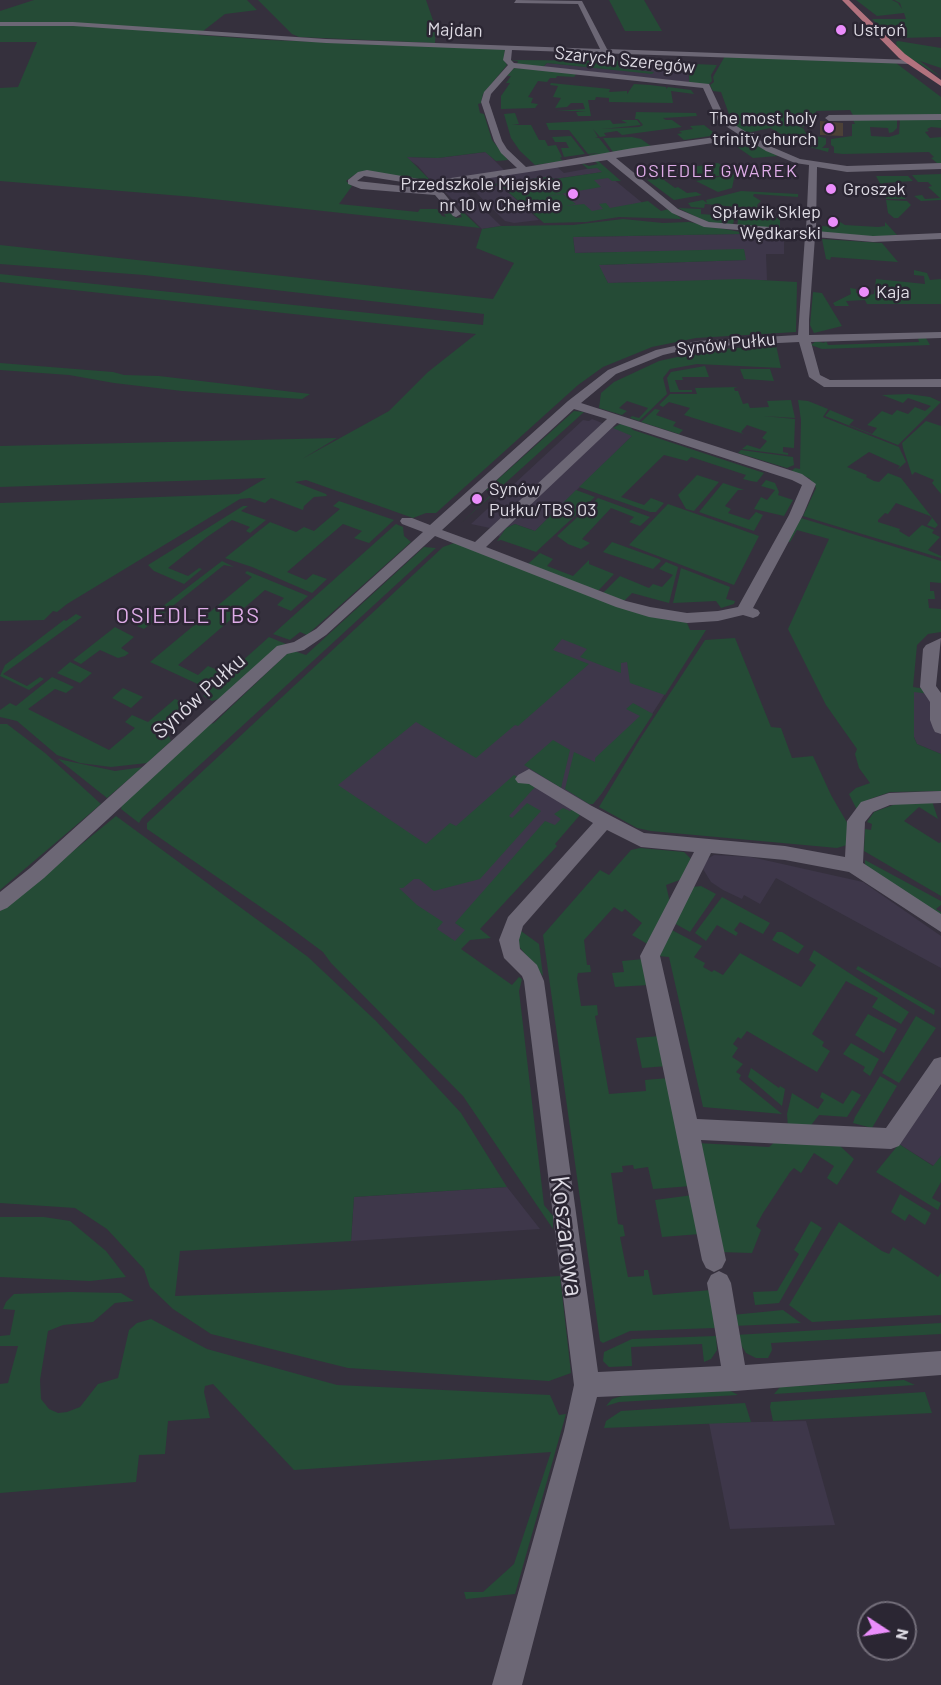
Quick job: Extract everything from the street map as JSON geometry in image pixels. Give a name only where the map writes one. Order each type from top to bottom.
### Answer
[{"type":"main road","points":[[845,0],[909,62],[941,84]]},
{"type":"street","points":[[516,2],[580,2],[604,50]]},
{"type":"street","name":"Majdan","points":[[0,24],[72,24],[326,41],[909,62]]},
{"type":"street","points":[[509,47],[507,60],[512,65],[488,94],[486,102],[498,141],[504,151],[524,170]]},
{"type":"street","name":"Szarych Szeregów","points":[[512,65],[706,86],[721,119],[744,136],[783,156],[813,165],[858,170],[939,166]]},
{"type":"street","points":[[829,118],[941,117]]},
{"type":"street","name":"Szarych Szeregów","points":[[744,136],[760,135],[794,151],[831,161],[860,163],[926,160],[939,166]]},
{"type":"street","points":[[438,192],[356,185],[351,182],[360,174],[367,173],[431,184],[744,136]]},
{"type":"street","points":[[608,156],[667,205],[707,225],[873,239],[941,236]]},
{"type":"street","points":[[813,165],[811,234],[805,277],[804,338],[815,377],[828,384],[941,383]]},
{"type":"street","points":[[431,184],[456,214]]},
{"type":"street","name":"Synów Pułku","points":[[0,903],[37,873],[282,650],[299,646],[315,637],[572,404],[612,372],[660,352],[729,341],[941,335]]},
{"type":"street","points":[[407,521],[621,604],[649,612],[693,618],[748,610],[796,515],[809,484],[802,479],[572,404]]},
{"type":"street","points":[[477,548],[615,418]]},
{"type":"street","points":[[941,643],[930,649],[928,687],[938,701],[938,720],[941,728]]},
{"type":"street","points":[[524,779],[529,775],[641,840],[785,853],[854,866],[941,924]]},
{"type":"street","points":[[854,866],[856,821],[867,807],[889,799],[941,797]]},
{"type":"street","name":"Koszarowa","points":[[507,1685],[577,1431],[587,1385],[534,981],[530,971],[511,952],[509,940],[515,922],[605,821]]},
{"type":"street","points":[[705,847],[650,956],[688,1129],[735,1378]]},
{"type":"street","points":[[688,1129],[891,1139],[941,1066]]},
{"type":"street","points":[[587,1385],[735,1378],[941,1363]]},
{"type":"shaded area","points":[[547,63],[618,70],[621,63],[688,64],[689,82],[543,67]]},
{"type":"shaded area","points":[[486,152],[506,172],[431,181],[418,166],[405,157],[438,158]]},
{"type":"shaded area","points":[[556,166],[564,173],[597,167],[603,172],[475,187],[500,185],[539,220],[514,223],[505,221],[465,182]]},
{"type":"shaded area","name":"Przedszkole Miejskie nr 10 w Chełmie","points":[[607,174],[645,205],[542,220],[507,188]]},
{"type":"shaded area","points":[[455,181],[501,226],[482,229],[441,188],[439,183]]},
{"type":"shaded area","points":[[740,231],[784,234],[784,254],[766,254],[767,280],[608,283],[598,265],[745,260],[744,250],[575,253],[573,237],[739,234]]},
{"type":"shaded area","points":[[592,419],[633,435],[535,531],[515,524],[506,528],[500,537],[490,528],[471,524],[583,420]]},
{"type":"shaded area","points":[[441,552],[699,640],[602,793],[593,804],[588,805],[454,948],[149,825]]},
{"type":"shaded area","points":[[914,691],[941,695],[941,754],[917,744],[914,737]]},
{"type":"shaded area","points":[[714,855],[751,857],[863,882],[941,936],[941,968],[776,878],[760,904],[744,895],[742,899],[723,890],[711,882],[703,869],[707,859]]},
{"type":"shaded area","points":[[941,1085],[941,1156],[934,1166],[899,1144]]},
{"type":"shaded area","points":[[507,1187],[540,1229],[351,1241],[354,1197]]},
{"type":"shaded area","points":[[806,1421],[835,1525],[730,1529],[709,1423]]},
{"type":"green space","points":[[34,0],[247,0],[257,10],[225,14],[198,35],[268,40],[505,49],[504,59],[507,65],[483,94],[481,103],[478,104],[480,113],[484,114],[492,140],[508,160],[496,161],[485,152],[438,158],[407,157],[431,181],[354,175],[346,181],[352,186],[339,204],[418,212],[420,209],[437,209],[442,216],[446,217],[444,214],[450,213],[456,218],[462,217],[460,213],[464,213],[480,228],[194,197],[0,181],[0,88],[18,87],[37,42],[0,42],[0,11]]},
{"type":"green space","points":[[258,0],[426,0],[436,29],[435,43],[299,37],[292,34]]},
{"type":"green space","points":[[609,0],[644,0],[662,31],[625,31]]},
{"type":"green space","points":[[856,0],[892,0],[902,9],[900,3],[894,0],[941,0],[941,37],[898,38],[889,36],[872,19],[906,19],[904,13],[877,16]]},
{"type":"green space","points":[[896,42],[941,48],[941,68],[920,61],[941,77],[905,55],[897,47]]},
{"type":"green space","points":[[725,56],[896,63],[941,97],[941,116],[854,117],[850,110],[816,111],[817,118],[805,119],[804,127],[793,123],[809,135],[826,138],[826,144],[822,148],[829,148],[828,152],[802,145],[770,128],[747,133],[734,125],[738,124],[730,117],[721,92],[713,91],[710,85],[714,82],[713,77]]},
{"type":"green space","points":[[510,60],[630,61],[717,65],[711,75],[712,81],[708,85],[689,82],[689,66],[686,64],[621,63],[619,68],[654,72],[652,74],[547,63],[543,67],[517,64],[518,61]]},
{"type":"green space","points":[[514,68],[577,73],[574,77],[557,76],[550,78],[547,82],[538,81],[528,97],[533,98],[531,103],[538,104],[535,108],[501,109],[501,96],[510,83],[506,83],[511,76],[507,76]]},
{"type":"green space","points":[[551,83],[610,89],[609,92],[627,91],[627,94],[634,84],[650,85],[666,87],[666,89],[668,87],[691,90],[694,94],[671,91],[673,103],[609,102],[609,98],[596,97],[595,100],[588,100],[591,116],[578,116],[576,112],[586,111],[556,111],[585,109],[583,103],[571,103],[567,107],[555,108],[561,98],[553,97],[558,86],[550,85]]},
{"type":"green space","points":[[636,112],[696,113],[697,116],[663,118],[672,120],[682,127],[622,135],[617,131],[604,133],[606,136],[600,137],[593,129],[598,137],[595,138],[599,138],[610,152],[613,152],[603,138],[632,137],[641,139],[651,146],[647,149],[590,157],[589,155],[599,153],[588,154],[569,130],[549,130],[546,123],[610,120],[613,124],[627,123],[621,120],[637,120],[641,125],[602,129],[639,127],[643,125],[638,119],[635,119]]},
{"type":"green space","points":[[515,113],[519,124],[512,125],[531,125],[539,140],[545,140],[548,146],[556,145],[563,161],[535,165],[520,151],[511,138],[504,114]]},
{"type":"green space","points":[[941,118],[941,128],[931,127],[925,132],[930,138],[941,137],[941,163],[931,158],[934,157],[929,152],[843,154],[834,153],[834,147],[831,145],[831,139],[852,136],[852,124],[855,124],[853,120],[897,119],[897,128],[893,132],[889,133],[888,128],[870,127],[871,136],[889,137],[899,134],[900,119]]},
{"type":"green space","points":[[704,125],[717,135],[684,140],[677,134],[682,133],[679,131],[693,129],[690,126]]},
{"type":"green space","points":[[571,136],[585,154],[564,157],[561,148],[569,148],[566,142],[555,142],[552,137]]},
{"type":"green space","points":[[747,141],[778,156],[753,158],[733,144]]},
{"type":"green space","points":[[597,160],[621,181],[612,181],[608,178],[594,180],[601,187],[537,198],[563,194],[576,204],[565,206],[584,204],[592,211],[603,209],[599,204],[606,203],[610,208],[648,201],[661,211],[669,209],[682,219],[619,217],[586,222],[544,223],[500,185],[471,187],[602,172],[597,168],[588,169],[581,163],[589,166],[598,164],[594,161]]},
{"type":"green space","points":[[718,163],[734,173],[696,180],[679,169]]},
{"type":"green space","points":[[735,174],[732,188],[718,192],[696,181]]},
{"type":"green space","points":[[941,174],[941,200],[921,201],[914,196],[922,195],[925,199],[940,198],[928,187],[932,186],[928,182],[918,182],[912,175]]},
{"type":"green space","points":[[876,176],[908,176],[913,181],[883,183],[888,189],[898,188],[906,199],[886,199],[885,194],[899,192],[884,191]]},
{"type":"green space","points":[[660,177],[675,188],[678,187],[687,193],[696,192],[702,195],[674,200],[647,180]]},
{"type":"green space","points":[[741,191],[798,194],[798,197],[754,194],[753,196],[761,201],[757,205],[758,209],[705,204],[704,208],[691,207],[688,203],[703,200],[707,203],[706,200]]},
{"type":"green space","points":[[886,200],[907,201],[911,205],[898,218],[894,218],[888,213]]},
{"type":"green space","points":[[678,208],[701,209],[701,214],[714,215],[715,212],[735,215],[733,225],[705,221]]},
{"type":"green space","points":[[739,215],[780,218],[780,228],[737,226]]},
{"type":"green space","points":[[623,219],[663,223],[689,222],[740,232],[740,234],[573,237],[575,253],[744,249],[746,260],[599,265],[608,283],[742,279],[797,282],[796,332],[696,338],[652,347],[603,367],[578,385],[436,513],[426,513],[413,518],[306,480],[295,482],[327,496],[314,497],[304,506],[303,510],[271,498],[265,503],[250,498],[240,499],[57,612],[53,611],[44,620],[0,621],[0,503],[239,494],[266,478],[0,487],[0,446],[337,438],[302,459],[389,411],[428,372],[476,334],[0,282],[0,274],[483,325],[484,314],[144,275],[0,264],[0,245],[493,299],[514,263],[476,248],[482,229],[501,226],[573,225]]},
{"type":"green space","points":[[840,222],[845,225],[878,227],[885,226],[885,222],[897,235],[874,237],[820,232],[821,226],[839,227]]},
{"type":"green space","points":[[822,239],[882,243],[898,262],[831,257],[830,260],[826,259]]},
{"type":"green space","points":[[914,270],[927,273],[930,280],[941,279],[941,304],[867,304],[865,300],[846,301],[849,306],[835,306],[833,303],[851,294],[850,288],[856,289],[856,293],[862,293],[862,296],[874,294],[876,279],[925,284],[924,276],[914,275]]},
{"type":"green space","points":[[813,292],[822,293],[842,326],[814,333],[810,325]]},
{"type":"green space","points":[[918,338],[926,338],[930,345],[822,349],[811,345],[816,341],[824,343],[826,341],[828,345],[919,342]]},
{"type":"green space","points":[[776,345],[781,368],[697,364],[670,369],[663,378],[667,394],[639,421],[630,418],[632,416],[639,418],[648,408],[627,401],[619,408],[627,411],[622,415],[599,408],[601,393],[614,382],[659,361],[709,350]]},
{"type":"green space","points":[[0,363],[113,372],[124,375],[159,376],[310,394],[302,399],[182,391],[69,375],[0,370]]},
{"type":"green space","points":[[705,366],[709,377],[682,377],[683,380],[675,380],[679,390],[692,390],[692,392],[670,392],[667,378],[671,372]]},
{"type":"green space","points":[[740,369],[770,369],[774,381],[744,379]]},
{"type":"green space","points":[[738,387],[734,388],[735,391],[738,391],[743,404],[748,403],[750,408],[769,407],[767,401],[791,400],[795,418],[763,416],[795,419],[794,448],[783,447],[783,452],[788,455],[742,449],[747,445],[760,449],[767,441],[762,438],[767,432],[747,425],[741,432],[744,434],[684,415],[690,408],[669,402],[663,407],[659,405],[670,394],[697,394],[695,388]]},
{"type":"green space","points":[[909,394],[930,397],[941,402],[898,445],[825,416],[830,410],[854,420],[849,425],[872,434],[877,428],[867,425],[882,411],[892,415],[897,410],[908,414],[915,407],[925,411],[931,406],[908,398],[903,403],[882,395]]},
{"type":"green space","points":[[798,400],[808,401],[828,409],[823,417],[899,447],[906,462],[897,470],[900,466],[869,452],[847,467],[867,475],[866,477],[874,481],[879,482],[888,473],[901,478],[938,525],[935,528],[927,525],[932,518],[930,516],[896,503],[878,522],[900,529],[899,531],[909,537],[922,525],[934,530],[932,533],[940,537],[928,550],[941,558],[803,516],[816,488],[809,478],[790,472],[795,468],[800,469],[801,420]]},
{"type":"green space","points":[[655,409],[660,410],[656,415],[676,422],[673,426],[683,430],[679,434],[641,422]]},
{"type":"green space","points":[[574,411],[584,412],[461,523],[493,493],[486,490]]},
{"type":"green space","points":[[926,421],[941,426],[941,494],[932,483],[934,480],[915,472],[912,475],[903,448],[902,443]]},
{"type":"green space","points":[[620,424],[764,473],[757,482],[751,481],[743,479],[746,475],[691,457],[687,461],[664,455],[621,497],[644,505],[651,498],[664,503],[656,512],[650,512],[579,487],[632,436],[613,428]]},
{"type":"green space","points":[[741,450],[793,457],[794,465],[787,468],[738,453]]},
{"type":"green space","points":[[697,475],[719,482],[694,511],[686,509],[678,495]]},
{"type":"green space","points":[[766,480],[775,483],[778,495],[793,500],[784,516],[754,509],[761,497],[767,500],[775,490],[761,486]]},
{"type":"green space","points":[[723,483],[744,490],[738,490],[725,506],[731,509],[728,513],[749,520],[756,512],[763,515],[754,531],[699,512]]},
{"type":"green space","points":[[576,490],[595,497],[536,552],[501,540],[497,541],[506,528],[515,524],[535,531]]},
{"type":"green space","points":[[598,498],[650,517],[640,526],[629,522],[634,517],[611,508],[582,539],[590,543],[581,549],[557,536]]},
{"type":"green space","points":[[339,501],[394,520],[369,543],[354,538],[362,531],[343,524],[287,572],[306,580],[313,574],[327,579],[312,593],[225,558],[270,522],[296,532],[304,527],[314,531],[340,509],[333,506]]},
{"type":"green space","points":[[668,504],[759,536],[734,585],[629,545]]},
{"type":"green space","points":[[243,506],[248,506],[241,511],[266,520],[250,533],[246,531],[250,527],[232,520],[207,537],[168,568],[188,576],[199,568],[202,569],[184,584],[154,571],[148,565]]},
{"type":"green space","points":[[801,518],[941,561],[941,583],[930,582],[930,591],[934,591],[935,599],[928,599],[929,608],[941,609],[941,632],[928,634],[917,645],[913,687],[925,689],[930,694],[914,692],[914,737],[917,744],[941,754],[941,791],[890,792],[870,799],[857,810],[849,794],[856,788],[870,783],[859,768],[855,754],[857,749],[826,705],[788,629],[829,539],[797,530],[790,542],[787,541]]},
{"type":"green space","points":[[396,524],[403,527],[404,536],[411,542],[307,635],[300,632],[290,640],[273,634]]},
{"type":"green space","points":[[612,542],[661,561],[653,569],[603,552]]},
{"type":"green space","points":[[454,543],[687,623],[690,630],[706,630],[665,695],[630,683],[627,662],[621,663],[621,673],[580,657],[587,649],[562,639],[553,650],[589,664],[518,726],[515,725],[476,758],[416,722],[338,785],[426,844],[450,823],[456,826],[514,775],[535,787],[509,816],[512,818],[527,803],[541,811],[480,879],[434,891],[419,879],[414,879],[403,888],[399,888],[417,905],[443,922],[437,929],[455,941],[465,930],[455,923],[545,821],[555,825],[561,819],[554,814],[563,808],[570,811],[573,809],[580,815],[555,844],[557,846],[480,929],[491,938],[470,940],[461,949],[512,985],[519,977],[522,979],[519,991],[544,1205],[553,1216],[553,1229],[463,1096],[331,963],[323,952],[147,829],[147,823],[443,547]]},
{"type":"green space","points":[[424,547],[436,548],[139,823],[121,809],[122,804],[207,725],[214,723],[291,650],[306,655]]},
{"type":"green space","points":[[540,553],[553,559],[547,566],[573,576],[589,560],[589,564],[614,574],[598,591],[528,564]]},
{"type":"green space","points":[[222,561],[234,567],[224,565],[144,629],[137,626]]},
{"type":"green space","points":[[666,562],[678,567],[669,603],[632,593],[622,600],[603,593],[620,576],[649,588],[653,584],[662,587],[673,575],[659,569]]},
{"type":"green space","points":[[681,568],[730,587],[726,599],[735,601],[734,604],[721,608],[716,601],[673,603]]},
{"type":"green space","points":[[247,571],[308,596],[291,611],[277,605],[284,598],[265,590],[178,665],[198,675],[208,666],[222,672],[201,691],[199,690],[202,686],[150,662],[252,577],[245,573]]},
{"type":"green space","points":[[76,614],[82,617],[3,674],[27,686],[40,677],[44,679],[29,690],[0,676],[5,665],[64,620]]},
{"type":"green space","points":[[115,627],[134,637],[121,648],[129,653],[118,658],[100,650],[81,664],[73,660]]},
{"type":"green space","points":[[269,637],[286,644],[228,696],[212,701],[203,696]]},
{"type":"green space","points":[[735,638],[771,727],[781,728],[792,758],[813,756],[831,795],[849,826],[850,844],[837,848],[651,831],[637,828],[599,807],[640,739],[705,640]]},
{"type":"green space","points":[[70,662],[92,673],[80,683],[57,673]]},
{"type":"green space","points":[[52,677],[74,687],[66,693],[55,689],[28,709],[109,750],[135,728],[125,722],[132,715],[148,722],[175,699],[193,707],[167,731],[171,741],[147,763],[111,767],[80,763],[57,755],[17,721],[0,717],[0,710],[10,703],[16,706]]},
{"type":"green space","points":[[123,688],[143,697],[131,708],[112,698]]},
{"type":"green space","points":[[633,703],[653,714],[602,793],[593,804],[589,804],[565,789],[574,752],[595,762],[595,758],[640,716],[626,709]]},
{"type":"green space","points":[[0,724],[7,724],[45,753],[101,804],[0,890]]},
{"type":"green space","points":[[553,740],[570,750],[561,788],[524,765]]},
{"type":"green space","points":[[58,759],[115,771],[143,767],[107,798]]},
{"type":"green space","points":[[932,801],[938,819],[919,807],[904,821],[939,843],[941,842],[941,896],[864,851],[865,829],[871,830],[872,824],[867,822],[874,812],[901,802]]},
{"type":"green space","points":[[116,816],[308,957],[376,1021],[461,1113],[507,1187],[354,1197],[351,1241],[180,1251],[175,1296],[334,1290],[560,1276],[571,1373],[549,1381],[348,1368],[211,1334],[173,1309],[150,1287],[144,1269],[107,1229],[75,1208],[0,1203],[0,911]]},
{"type":"green space","points":[[640,848],[684,852],[692,860],[682,879],[666,885],[670,903],[649,945],[632,935],[642,923],[625,909],[622,912],[614,907],[584,940],[587,965],[590,965],[591,972],[578,973],[581,1006],[597,1005],[598,1015],[595,1016],[609,1094],[646,1091],[645,1080],[669,1078],[691,1186],[653,1189],[648,1167],[634,1169],[633,1165],[622,1166],[623,1172],[611,1173],[618,1224],[623,1225],[625,1236],[620,1237],[628,1277],[644,1276],[644,1270],[648,1270],[653,1295],[711,1290],[715,1328],[630,1331],[603,1343],[600,1341],[543,935],[600,870],[609,875],[631,850]]},
{"type":"green space","points":[[865,860],[941,901],[941,905],[936,909],[941,912],[941,918],[865,865]]},
{"type":"green space","points":[[701,886],[716,894],[690,932],[674,923],[693,887]]},
{"type":"green space","points":[[722,897],[770,923],[763,934],[740,922],[734,930],[738,933],[736,936],[717,925],[706,941],[695,933]]},
{"type":"green space","points":[[670,929],[702,946],[694,957],[705,963],[703,967],[712,972],[714,970],[723,975],[740,953],[801,987],[816,965],[809,960],[814,950],[909,1012],[901,1024],[872,1007],[878,998],[846,981],[812,1034],[824,1042],[822,1046],[830,1051],[817,1072],[747,1031],[733,1044],[738,1048],[732,1057],[743,1064],[736,1072],[741,1075],[739,1079],[782,1114],[703,1107],[669,957],[659,956]]},
{"type":"green space","points":[[521,931],[539,944],[543,976],[517,944]]},
{"type":"green space","points":[[777,932],[782,932],[804,946],[798,954],[772,940]]},
{"type":"green space","points":[[644,959],[649,985],[615,987],[612,973],[624,972],[622,961]]},
{"type":"green space","points":[[858,966],[935,1010],[934,1015],[856,969]]},
{"type":"green space","points":[[868,1014],[897,1029],[884,1053],[855,1035]]},
{"type":"green space","points":[[916,1016],[936,1028],[899,1083],[882,1073]]},
{"type":"green space","points":[[660,1036],[667,1066],[642,1068],[636,1038]]},
{"type":"green space","points":[[851,1043],[879,1059],[870,1076],[863,1071],[865,1067],[843,1054]]},
{"type":"green space","points":[[751,1068],[779,1088],[780,1086],[785,1089],[782,1106],[748,1077]]},
{"type":"green space","points":[[880,1076],[897,1086],[872,1128],[853,1123],[855,1117]]},
{"type":"green space","points":[[852,1090],[861,1095],[847,1117],[819,1115],[808,1129],[788,1128],[787,1114],[792,1093],[818,1109],[824,1100],[820,1097],[822,1092],[843,1104]]},
{"type":"green space","points":[[776,1141],[839,1145],[854,1159],[837,1185],[827,1178],[834,1166],[814,1153],[801,1173],[794,1168],[790,1172],[763,1213],[756,1226],[761,1230],[752,1253],[719,1252],[697,1143],[769,1147]]},
{"type":"green space","points":[[899,1144],[933,1166],[941,1156],[941,1182],[932,1198],[941,1203],[938,1210],[876,1172]]},
{"type":"green space","points":[[900,1194],[931,1213],[925,1225],[909,1214],[905,1221],[891,1212]]},
{"type":"green space","points":[[693,1195],[700,1234],[662,1237],[655,1200]]},
{"type":"green space","points":[[0,1217],[44,1217],[70,1221],[106,1251],[126,1277],[90,1281],[0,1277]]},
{"type":"green space","points":[[811,1221],[822,1228],[779,1303],[755,1305],[753,1292],[777,1291],[799,1254],[794,1250]]},
{"type":"green space","points":[[839,1222],[882,1251],[889,1254],[893,1247],[938,1277],[941,1273],[941,1315],[812,1322],[789,1305]]},
{"type":"green space","points":[[121,1293],[134,1301],[115,1303],[93,1322],[63,1325],[48,1331],[40,1380],[41,1399],[49,1409],[58,1413],[80,1407],[98,1384],[118,1378],[129,1330],[137,1323],[151,1319],[207,1349],[337,1385],[550,1395],[559,1415],[566,1414],[515,1594],[466,1599],[464,1592],[483,1592],[514,1564],[551,1452],[294,1470],[213,1384],[205,1386],[204,1392],[210,1418],[168,1421],[165,1454],[139,1455],[136,1482],[0,1493],[0,1384],[8,1383],[18,1346],[0,1346],[0,1336],[10,1335],[15,1310],[3,1309],[14,1294]]},
{"type":"green space","points":[[783,1310],[801,1323],[733,1326],[732,1315]]},
{"type":"green space","points":[[941,1323],[941,1334],[771,1343],[772,1350],[768,1358],[756,1358],[746,1353],[735,1335]]},
{"type":"green space","points":[[716,1336],[717,1350],[711,1359],[704,1362],[702,1344],[631,1347],[632,1366],[609,1367],[603,1361],[604,1352],[632,1339]]},
{"type":"green space","points":[[904,1380],[915,1385],[774,1394],[780,1387]]},
{"type":"green space","points":[[727,1389],[738,1395],[619,1402],[606,1406],[612,1399],[622,1396]]},
{"type":"green space","points":[[925,1392],[932,1413],[773,1421],[770,1407],[771,1402]]},
{"type":"green space","points":[[745,1403],[751,1422],[604,1428],[606,1421],[621,1411]]},
{"type":"building","name":"The most holy trinity church","points":[[820,121],[843,123],[843,136],[820,135]]},
{"type":"place","name":"Ustroń","points":[[841,30]]},
{"type":"place","name":"The most holy trinity church","points":[[829,128]]},
{"type":"place","name":"Groszek","points":[[831,189]]},
{"type":"place","name":"Przedszkole Miejskie nr 10 w Chełmie","points":[[573,194]]},
{"type":"place","name":"Spławik Sklep Wędkarski","points":[[833,222]]},
{"type":"place","name":"Kaja","points":[[864,292]]},
{"type":"place","name":"Synów Pułku/TBS 03","points":[[477,499]]},
{"type":"district","name":"OSIEDLE GWAREK","points":[[717,171]]},
{"type":"district","name":"OSIEDLE TBS","points":[[188,616]]}]
